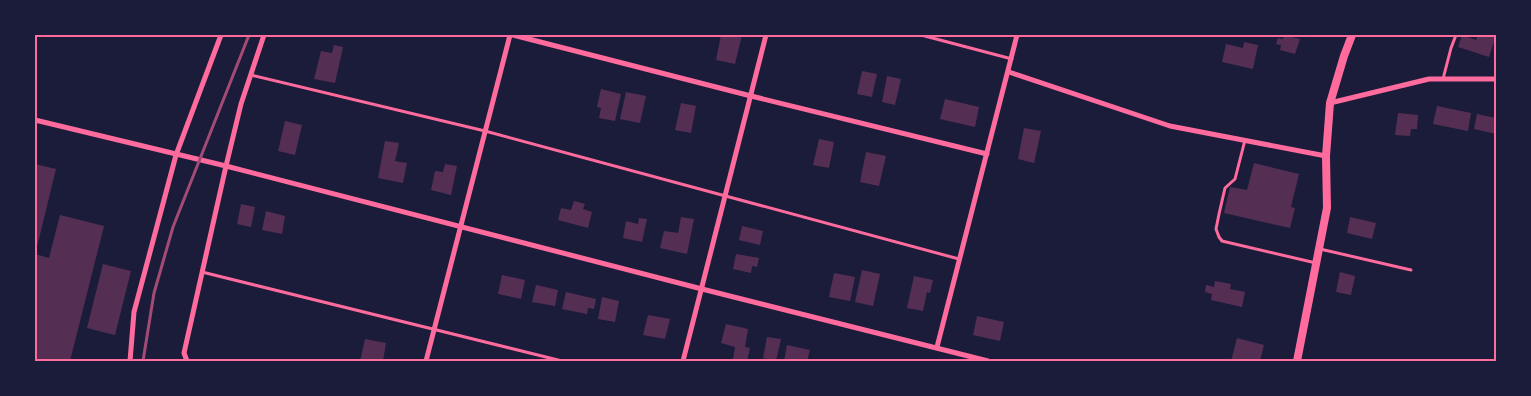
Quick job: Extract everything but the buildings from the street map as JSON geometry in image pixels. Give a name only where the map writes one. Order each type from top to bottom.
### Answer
[{"type":"street","points":[[130,361],[134,312],[176,154],[221,35]]},
{"type":"street","points":[[187,361],[184,353],[226,166],[241,104],[264,35]]},
{"type":"street","points":[[426,361],[485,131],[512,35],[987,154]]},
{"type":"street","points":[[684,361],[766,35]]},
{"type":"street","points":[[937,347],[1017,35]]},
{"type":"street","points":[[1297,361],[1327,208],[1326,156],[1330,103],[1352,35]]},
{"type":"street","points":[[1009,72],[1170,126],[1326,156]]},
{"type":"street","points":[[1330,103],[1429,80],[1496,79]]},
{"type":"street","points":[[35,120],[226,166],[988,361]]},
{"type":"lane","points":[[921,35],[1012,59]]},
{"type":"lane","points":[[1443,79],[1456,35]]},
{"type":"lane","points":[[251,75],[485,131],[960,259]]},
{"type":"lane","points":[[1245,140],[1235,179],[1225,188],[1216,229],[1219,237],[1222,240],[1317,263]]},
{"type":"lane","points":[[1320,248],[1411,270]]},
{"type":"lane","points":[[202,272],[562,361]]},
{"type":"railway","points":[[143,361],[154,293],[173,227],[249,35]]}]
